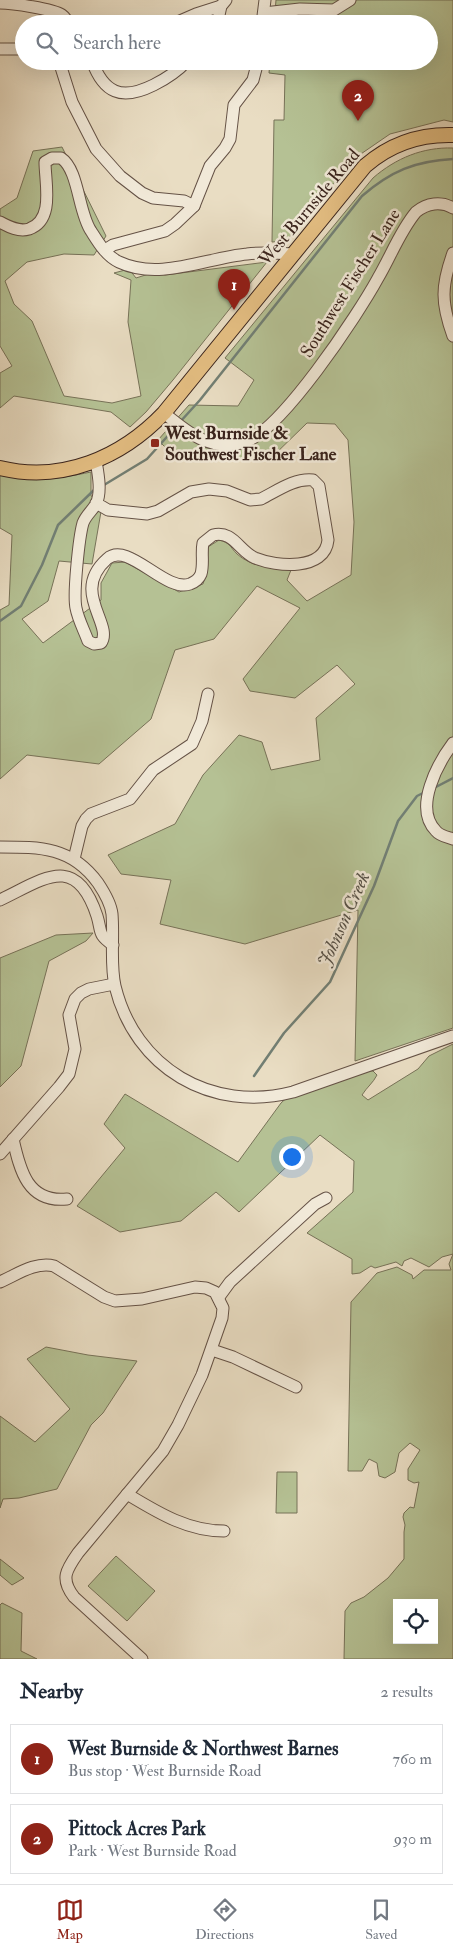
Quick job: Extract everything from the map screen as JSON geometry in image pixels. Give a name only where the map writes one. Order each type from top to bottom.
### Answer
[{"type":"main road","name":"West Burnside Road","points":[[0,468],[24,472],[57,471],[96,461],[131,443],[164,413],[358,174],[378,155],[395,145],[432,135],[453,135]]},
{"type":"street","points":[[263,15],[265,0]]},
{"type":"street","points":[[277,15],[300,10],[334,10],[350,0]]},
{"type":"street","points":[[0,3],[9,3],[61,15]]},
{"type":"street","points":[[194,15],[223,3]]},
{"type":"street","points":[[0,50],[15,49]]},
{"type":"street","points":[[62,70],[72,102],[96,149],[120,176],[142,193],[153,198],[184,201],[194,206]]},
{"type":"street","points":[[97,70],[110,89],[120,93],[127,93],[159,83],[176,70]]},
{"type":"street","points":[[105,250],[113,245],[165,230],[175,224],[194,206],[210,166],[226,148],[230,139],[231,112],[252,80],[255,70]]},
{"type":"street","points":[[0,222],[10,228],[25,230],[36,227],[44,218],[46,205],[45,162],[52,158],[60,158],[69,167],[89,228],[105,250],[118,262],[151,269],[165,269],[246,254],[292,254]]},
{"type":"street","name":"Southwest Fischer Lane","points":[[164,413],[193,436],[220,443],[243,443],[265,431],[299,392],[342,335],[378,279],[416,212],[422,207],[431,204],[447,204],[453,208]]},
{"type":"street","points":[[453,253],[445,279],[443,297],[444,309],[453,336]]},
{"type":"street","points":[[96,461],[99,476],[96,503],[87,514],[83,523],[75,602],[78,617],[88,641],[94,644],[102,643],[105,638],[92,600],[94,581],[102,566],[113,555],[126,556],[181,586],[196,581],[200,576],[203,543],[213,535],[226,534],[232,537],[245,553],[252,557],[277,563],[314,560],[325,552],[328,546],[321,497],[318,486],[313,480],[304,479],[293,482],[261,499],[255,500],[218,489],[192,492],[158,511],[147,514],[108,510],[96,503]]},
{"type":"street","points":[[74,859],[79,834],[86,819],[91,814],[136,794],[153,770],[192,744],[202,721],[208,694]]},
{"type":"street","points":[[453,743],[434,774],[427,806],[429,821],[436,831],[453,839]]},
{"type":"street","points":[[0,847],[53,850],[74,859],[91,874],[105,896],[112,912],[114,984],[128,1022],[145,1047],[159,1062],[190,1084],[238,1097],[271,1097],[293,1092],[453,1036]]},
{"type":"street","points":[[0,900],[50,877],[70,876],[83,887],[88,895],[99,921],[102,938],[113,945]]},
{"type":"street","points":[[0,1154],[59,1088],[69,1074],[75,1049],[69,1015],[74,999],[89,989],[114,984]]},
{"type":"street","points":[[13,1139],[18,1162],[33,1190],[47,1198],[67,1199]]},
{"type":"street","points":[[219,1297],[230,1282],[315,1204],[326,1198]]},
{"type":"street","points":[[0,1282],[36,1266],[47,1264],[56,1267],[104,1297],[115,1301],[142,1299],[195,1287],[206,1288],[215,1292],[219,1297],[223,1308],[222,1318],[212,1350],[202,1376],[178,1425],[163,1451],[68,1566],[66,1575],[67,1584],[74,1597],[142,1659]]},
{"type":"street","points":[[212,1350],[233,1357],[296,1387]]},
{"type":"street","points":[[127,1494],[164,1516],[182,1524],[208,1530],[224,1531]]},
{"type":"green space","points":[[276,0],[453,0],[453,122],[444,120],[390,134],[355,158],[286,241],[272,242],[274,120],[284,120],[285,75],[269,73],[269,70],[438,70],[438,15],[275,15]]},
{"type":"green space","points":[[62,147],[106,236],[94,255],[64,254],[27,262],[5,281],[14,304],[32,321],[64,396],[112,403],[141,396],[128,322],[131,280],[114,273],[129,269],[136,278],[155,272],[165,275],[267,262],[173,380],[146,412],[130,427],[111,412],[14,396],[0,408],[0,373],[12,366],[0,346],[0,209],[17,198],[33,151]]},
{"type":"green space","points":[[453,148],[453,1028],[355,1061],[358,910],[245,944],[160,924],[171,880],[121,874],[108,855],[175,824],[203,775],[239,735],[262,742],[271,770],[320,760],[316,718],[355,684],[337,665],[295,698],[250,691],[243,679],[300,608],[257,586],[214,639],[175,650],[151,719],[99,764],[27,755],[0,779],[0,610],[9,605],[12,535],[0,528],[0,472],[24,478],[46,479],[91,472],[91,496],[103,500],[92,564],[59,561],[48,601],[22,619],[43,643],[101,600],[101,583],[112,563],[125,562],[179,592],[203,584],[207,568],[208,547],[219,540],[228,544],[237,554],[249,562],[291,570],[287,580],[307,601],[351,575],[354,522],[348,440],[335,424],[307,423],[269,460],[177,459],[158,440],[189,405],[238,406],[254,380],[225,358],[373,178],[391,165],[410,155],[431,149]]},
{"type":"green space","points":[[93,933],[86,941],[49,961],[21,1066],[0,1087],[0,958],[56,935]]},
{"type":"green space","points":[[453,1044],[453,1254],[442,1257],[429,1267],[411,1258],[404,1261],[402,1266],[396,1262],[375,1268],[371,1266],[360,1273],[352,1274],[352,1259],[307,1233],[353,1192],[354,1161],[320,1135],[239,1212],[216,1192],[181,1221],[120,1232],[77,1206],[125,1148],[104,1124],[125,1094],[238,1162],[281,1103],[293,1092],[355,1070],[373,1071],[377,1075],[362,1095],[368,1100],[418,1069],[429,1056]]},
{"type":"green space","points":[[453,1254],[453,1659],[344,1659],[345,1611],[351,1603],[364,1597],[388,1578],[404,1559],[405,1525],[403,1517],[410,1507],[414,1508],[419,1482],[414,1483],[408,1480],[408,1469],[420,1450],[410,1443],[399,1453],[395,1472],[385,1478],[379,1476],[377,1463],[369,1459],[362,1471],[348,1471],[351,1302],[377,1273],[397,1267],[412,1275],[413,1279],[424,1270],[451,1270],[449,1264]]},
{"type":"green space","points":[[46,1347],[88,1355],[137,1361],[103,1413],[91,1425],[57,1489],[19,1498],[3,1499],[0,1508],[0,1416],[35,1442],[70,1409],[27,1359]]},
{"type":"green space","points":[[277,1472],[297,1472],[297,1513],[276,1513]]},
{"type":"green space","points":[[116,1556],[155,1591],[127,1621],[88,1586]]},
{"type":"green space","points":[[0,1559],[24,1578],[12,1585],[0,1575]]},
{"type":"green space","points":[[2,1603],[22,1613],[21,1651],[37,1659],[0,1659],[0,1605]]},
{"type":"waterway","points":[[180,422],[200,400],[362,196],[383,180],[404,169],[427,162],[453,159]]},
{"type":"waterway","points":[[104,485],[147,459],[174,429]]},
{"type":"waterway","points":[[0,621],[21,606],[42,565],[58,525],[94,490]]},
{"type":"waterway","name":"Johnson Creek","points":[[434,788],[453,778]]},
{"type":"waterway","name":"Johnson Creek","points":[[254,1076],[284,1033],[330,982],[374,886],[398,821],[417,796],[425,792]]},
{"type":"place","name":"Pittock Acres Park","points":[[358,121]]},
{"type":"place","name":"West Burnside & Northwest Barnes","points":[[234,310]]},
{"type":"place","name":"West Burnside & Southwest Fischer Lane","points":[[155,443]]}]
